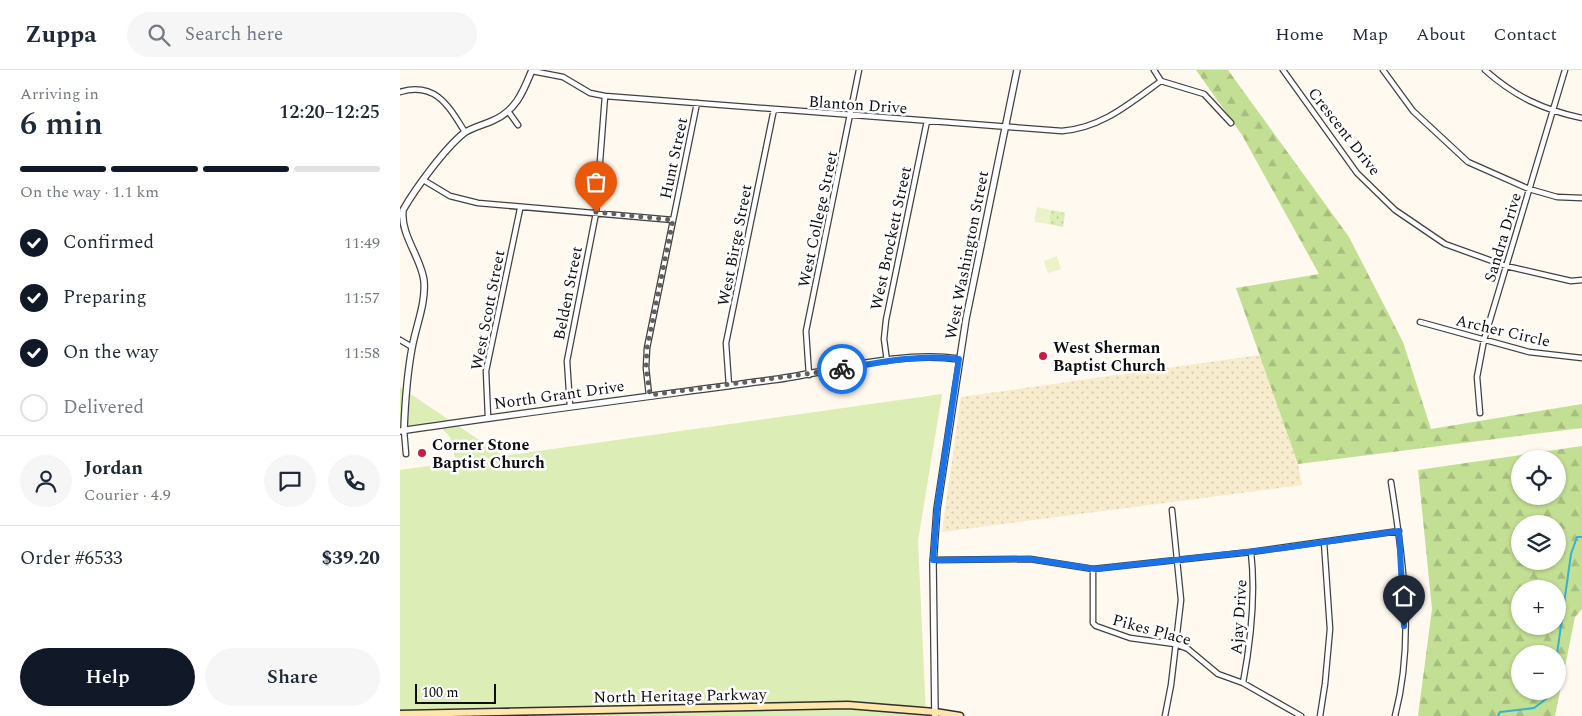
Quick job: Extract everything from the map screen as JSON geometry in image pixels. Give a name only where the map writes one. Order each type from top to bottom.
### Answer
[{"type":"main road","name":"North Heritage Parkway","points":[[400,714],[848,705],[960,716]]},
{"type":"street","name":"West College Street","points":[[809,374],[806,331],[859,70]]},
{"type":"street","name":"West Washington Street","points":[[935,714],[933,560],[937,509],[959,359],[1017,70]]},
{"type":"street","points":[[1154,70],[1161,81],[1204,94],[1231,123]]},
{"type":"street","name":"Crescent Drive","points":[[1283,70],[1357,173],[1395,210],[1445,244],[1506,266],[1571,281],[1582,280]]},
{"type":"street","points":[[1383,70],[1413,111],[1468,162],[1529,189],[1557,197],[1582,198]]},
{"type":"street","points":[[1485,70],[1506,89],[1552,112],[1582,118]]},
{"type":"street","name":"Sandra Drive","points":[[1480,413],[1477,377],[1484,340],[1565,70]]},
{"type":"street","name":"Blanton Drive","points":[[532,71],[563,77],[590,93],[605,96],[1062,131],[1087,127],[1115,114],[1161,81]]},
{"type":"street","points":[[406,454],[402,431],[406,389],[412,347],[424,292],[424,278],[403,238],[402,212],[442,156],[465,132],[501,117],[517,103],[532,71]]},
{"type":"street","points":[[400,92],[421,91],[441,97],[465,132]]},
{"type":"street","name":"Belden Street","points":[[570,406],[567,361],[596,212],[605,96]]},
{"type":"street","name":"Hunt Street","points":[[650,395],[646,368],[647,348],[697,103]]},
{"type":"street","name":"West Birge Street","points":[[729,386],[726,343],[774,109]]},
{"type":"street","points":[[508,111],[518,125]]},
{"type":"street","name":"West Brockett Street","points":[[887,361],[884,339],[886,320],[927,121]]},
{"type":"street","points":[[424,181],[450,196],[478,203],[673,220]]},
{"type":"street","name":"West Scott Street","points":[[488,417],[486,371],[520,208]]},
{"type":"street","name":"Archer Circle","points":[[1420,322],[1529,352],[1582,358]]},
{"type":"street","points":[[400,340],[412,347]]},
{"type":"street","name":"North Grant Drive","points":[[402,431],[488,417],[729,386],[887,361],[935,356],[959,359]]},
{"type":"street","points":[[1391,482],[1399,531],[1405,610],[1403,673],[1395,716]]},
{"type":"street","points":[[1165,716],[1181,600],[1172,510]]},
{"type":"street","points":[[933,560],[1030,559],[1092,569],[1251,552],[1399,531]]},
{"type":"street","points":[[1320,716],[1330,629],[1324,542]]},
{"type":"street","name":"Ajay Drive","points":[[1243,683],[1253,614],[1254,573],[1251,552]]},
{"type":"street","name":"Pikes Place","points":[[1092,569],[1094,623],[1096,626],[1130,638],[1175,644],[1197,654],[1218,674],[1243,683],[1301,716]]},
{"type":"shaded area","points":[[1260,355],[1298,464],[1302,485],[942,532],[961,397]]},
{"type":"green space","points":[[1196,70],[1228,70],[1349,237],[1403,342],[1431,429],[1582,404],[1582,428],[1298,464],[1236,288],[1319,274],[1242,135]]},
{"type":"green space","points":[[1037,207],[1051,210],[1049,224],[1034,222]]},
{"type":"green space","points":[[1051,210],[1065,213],[1063,227],[1049,224]]},
{"type":"green space","points":[[1057,256],[1061,269],[1048,273],[1044,261]]},
{"type":"green space","points":[[400,387],[503,456],[942,394],[918,541],[926,716],[400,716],[400,470],[456,462],[450,437],[441,428],[400,434]]},
{"type":"green space","points":[[1582,446],[1582,609],[1575,617],[1566,662],[1566,645],[1511,645],[1511,700],[1558,700],[1555,716],[1418,716],[1432,609],[1418,470],[1511,456],[1511,505],[1566,505],[1566,450],[1555,450]]},
{"type":"waterway","points":[[1558,645],[1571,554],[1577,537],[1582,537]]},
{"type":"waterway","points":[[1498,716],[1500,712],[1534,708],[1545,700]]},
{"type":"way so far","points":[[596,212],[673,220],[647,348],[646,368],[650,395],[729,386],[842,369]]},
{"type":"place","name":"West Sherman Baptist Church","points":[[1043,356]]},
{"type":"place","name":"Corner Stone Baptist Church","points":[[422,453]]},
{"type":"route","points":[[842,369],[918,357],[935,356],[959,359],[937,509],[933,560],[1020,558],[1095,569],[1251,552],[1399,531],[1405,610],[1404,626]]}]
